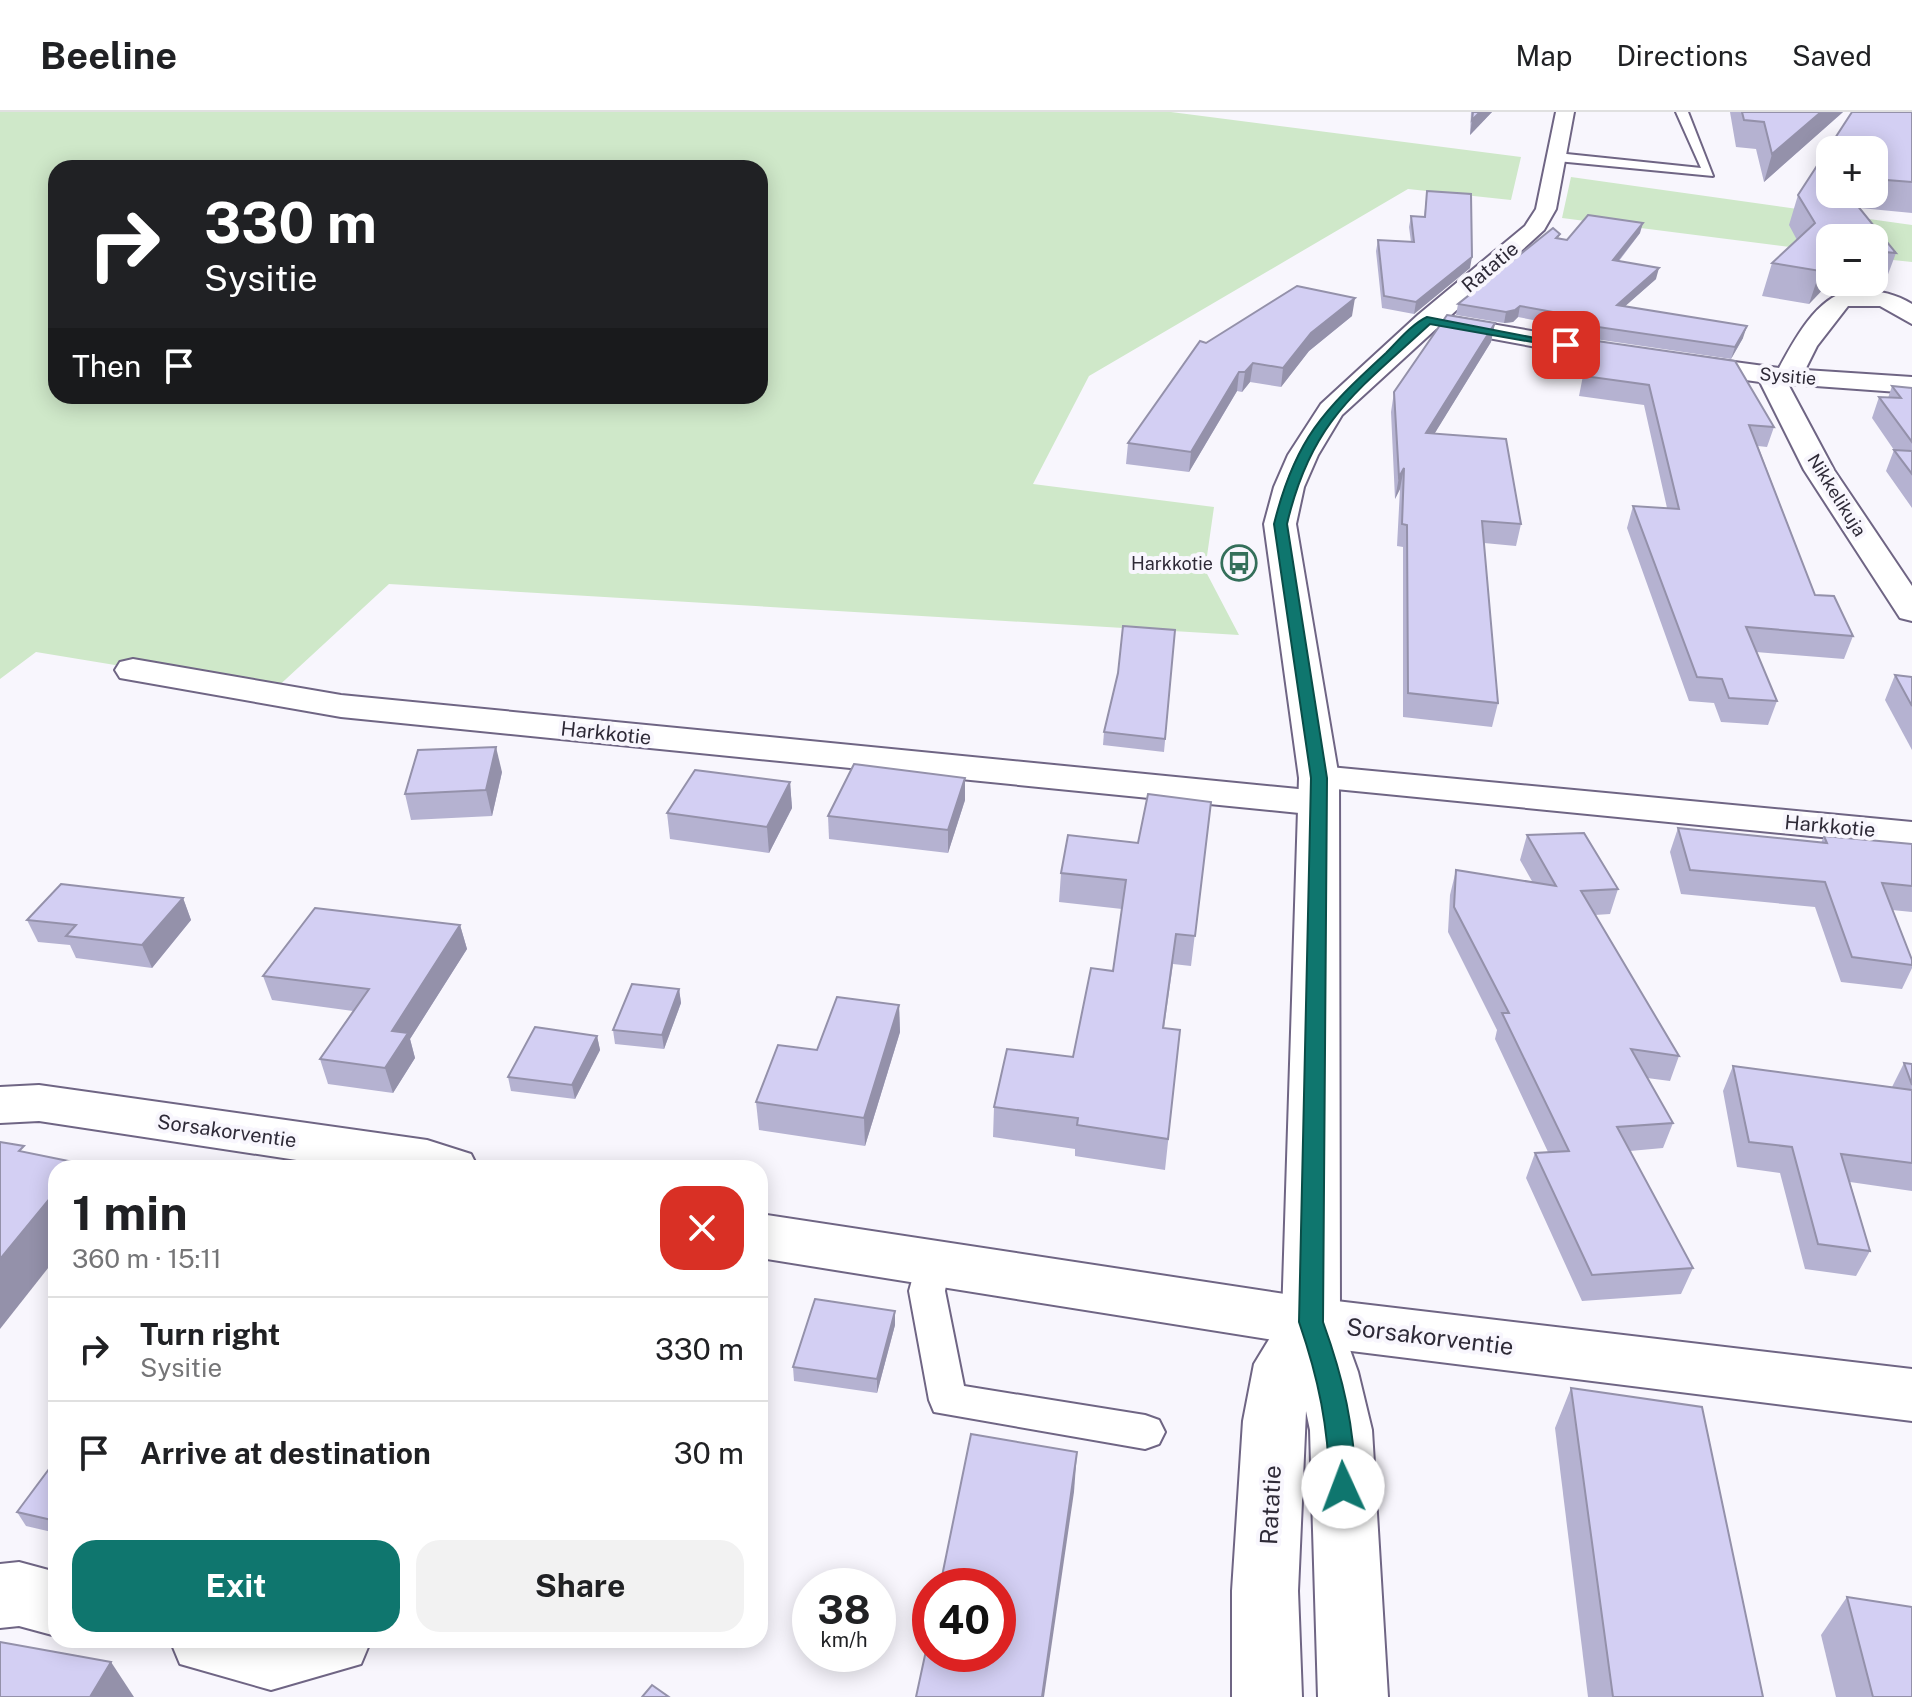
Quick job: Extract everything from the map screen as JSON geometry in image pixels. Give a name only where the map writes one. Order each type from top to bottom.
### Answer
[{"type":"street","name":"Ratatie","points":[[1353,1697],[1341,1430],[1328,1372],[1311,1322],[1319,790],[1280,524],[1289,487],[1303,455],[1331,410],[1427,320],[1533,230],[1546,209],[1565,112]]},
{"type":"street","points":[[1779,376],[1840,300],[1859,296],[1888,301],[1912,317]]},
{"type":"street","name":"Sysitie","points":[[1427,320],[1623,355],[1779,376],[1912,385]]},
{"type":"street","name":"Nikkelikuja","points":[[1779,376],[1819,470],[1912,611]]},
{"type":"street","name":"Harkkotie","points":[[133,670],[341,706],[1319,790],[1912,834]]},
{"type":"street","name":"Sorsakorventie","points":[[0,1105],[39,1103],[427,1160]]},
{"type":"street","name":"Sorsakorventie","points":[[768,1237],[1311,1322],[1912,1395]]},
{"type":"street","name":"Ratatie","points":[[1267,1697],[1265,1591],[1274,1421],[1284,1364],[1311,1322]]},
{"type":"street","points":[[0,1596],[19,1594],[48,1602]]},
{"type":"street","points":[[238,1648],[271,1656],[304,1648]]},
{"type":"lane","points":[[1557,157],[1709,173],[1682,112]]},
{"type":"lane","points":[[932,1265],[927,1291],[948,1400],[1145,1432]]},
{"type":"green space","points":[[0,112],[1171,112],[1521,157],[1511,200],[1408,189],[1089,376],[1033,484],[1214,507],[1205,570],[1239,635],[389,584],[273,691],[36,652],[0,679]]},
{"type":"green space","points":[[1571,177],[1912,225],[1912,262],[1888,259],[1888,224],[1816,224],[1816,250],[1562,218]]},
{"type":"building","points":[[1742,112],[1821,112],[1772,154],[1764,122],[1744,120]]},
{"type":"building","points":[[1852,112],[1912,112],[1912,182],[1888,180],[1888,136],[1836,136]]},
{"type":"building","points":[[1816,167],[1816,208],[1859,208],[1872,224],[1816,224],[1816,270],[1772,263],[1815,223],[1798,195]]},
{"type":"building","points":[[1427,191],[1471,194],[1472,257],[1416,302],[1384,296],[1378,240],[1414,242],[1411,216],[1425,217]]},
{"type":"building","points":[[1588,215],[1643,223],[1613,260],[1659,268],[1617,305],[1747,326],[1735,347],[1591,326],[1592,319],[1520,306],[1506,312],[1458,304],[1553,228],[1560,234],[1556,238],[1567,240]]},
{"type":"building","points":[[1297,286],[1355,298],[1311,333],[1283,368],[1253,363],[1245,372],[1239,372],[1191,452],[1128,443],[1200,341],[1206,343]]},
{"type":"building","points":[[1447,315],[1495,323],[1426,433],[1506,439],[1521,524],[1482,521],[1498,703],[1408,693],[1407,525],[1402,524],[1404,468],[1399,477],[1394,392]]},
{"type":"building","points":[[1590,340],[1735,361],[1774,427],[1749,425],[1815,595],[1834,596],[1853,636],[1746,627],[1777,701],[1729,698],[1722,679],[1697,677],[1633,506],[1679,509],[1649,385],[1584,376]]},
{"type":"building","points":[[1892,386],[1912,388],[1912,442],[1879,397],[1901,398]]},
{"type":"building","points":[[1894,450],[1912,451],[1912,474]]},
{"type":"building","points":[[1123,626],[1175,630],[1165,739],[1104,732],[1118,673]]},
{"type":"building","points":[[1895,675],[1912,677],[1912,706]]},
{"type":"building","points":[[496,747],[486,790],[405,794],[418,750]]},
{"type":"building","points":[[854,764],[965,778],[948,830],[828,816]]},
{"type":"building","points":[[695,770],[790,782],[767,827],[667,813]]},
{"type":"building","points":[[1148,794],[1211,802],[1195,936],[1176,934],[1163,1028],[1180,1030],[1168,1139],[1077,1125],[1078,1118],[994,1107],[1007,1049],[1073,1057],[1091,968],[1113,971],[1126,880],[1061,873],[1068,835],[1138,843]]},
{"type":"building","points":[[1678,828],[1827,843],[1824,836],[1912,844],[1912,886],[1882,883],[1912,965],[1852,957],[1825,882],[1690,870]]},
{"type":"building","points":[[1584,833],[1618,889],[1581,891],[1679,1056],[1631,1049],[1673,1123],[1617,1127],[1693,1268],[1592,1275],[1535,1153],[1569,1151],[1502,1013],[1509,1013],[1454,907],[1456,870],[1556,886],[1527,835]]},
{"type":"building","points":[[61,884],[183,898],[142,945],[66,936],[76,925],[27,920]]},
{"type":"building","points":[[315,908],[460,925],[392,1031],[408,1033],[385,1068],[320,1059],[369,989],[263,976]]},
{"type":"building","points":[[632,984],[679,989],[662,1035],[613,1030]]},
{"type":"building","points":[[837,997],[899,1005],[864,1118],[756,1102],[778,1045],[817,1050]]},
{"type":"building","points":[[535,1027],[597,1036],[572,1085],[508,1077]]},
{"type":"building","points":[[1904,1063],[1912,1064],[1912,1085]]},
{"type":"building","points":[[1733,1066],[1912,1090],[1912,1163],[1841,1154],[1870,1251],[1818,1244],[1792,1147],[1749,1142]]},
{"type":"building","points":[[0,1142],[24,1146],[19,1151],[63,1160],[48,1160],[48,1201],[0,1259]]},
{"type":"building","points":[[815,1299],[895,1311],[877,1379],[793,1367]]},
{"type":"building","points":[[1571,1388],[1702,1407],[1763,1697],[1613,1697]]},
{"type":"building","points":[[971,1434],[1077,1452],[1042,1697],[916,1697],[921,1672],[1016,1672],[1016,1568],[944,1568]]},
{"type":"building","points":[[48,1470],[48,1519],[17,1512]]},
{"type":"building","points":[[1847,1597],[1912,1607],[1912,1697],[1873,1697]]},
{"type":"building","points":[[0,1642],[111,1662],[90,1697],[0,1697]]},
{"type":"building","points":[[652,1685],[669,1697],[642,1697]]},
{"type":"place","name":"Harkkotie","points":[[1239,563]]},
{"type":"route","points":[[1343,1487],[1341,1430],[1328,1372],[1311,1322],[1319,778],[1280,524],[1289,487],[1303,455],[1331,410],[1427,320],[1566,345]]}]
